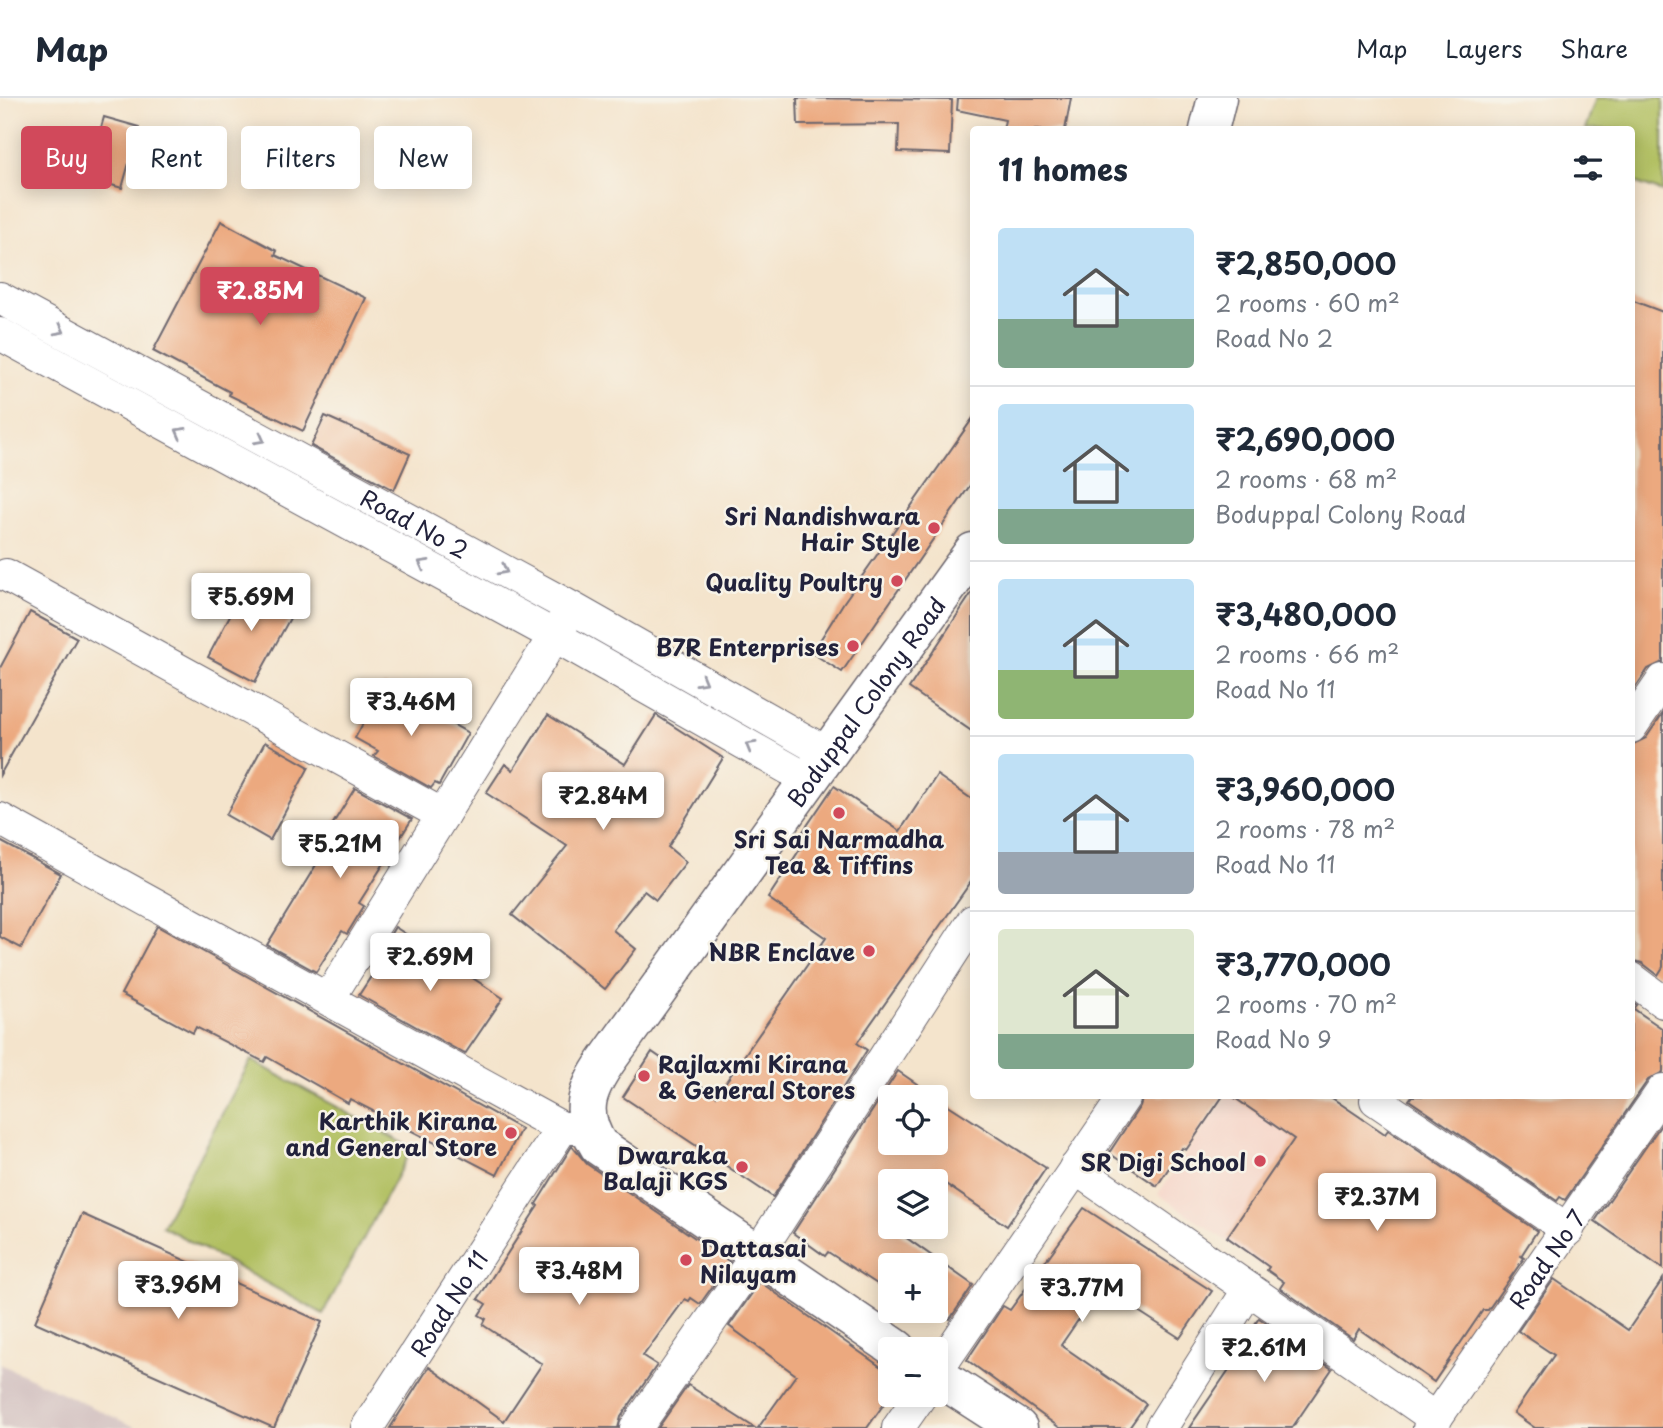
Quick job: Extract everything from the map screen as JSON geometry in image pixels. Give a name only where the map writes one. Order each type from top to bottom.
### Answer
[{"type":"street","points":[[1210,126],[1217,98]]},
{"type":"street","name":"Road No 2","points":[[0,298],[572,608],[819,767]]},
{"type":"street","points":[[0,334],[555,636],[819,767]]},
{"type":"street","name":"Boduppal Colony Road","points":[[575,1128],[595,1077],[970,556]]},
{"type":"street","points":[[6,575],[443,815]]},
{"type":"street","points":[[329,998],[572,608]]},
{"type":"street","points":[[1635,721],[1663,680]]},
{"type":"street","points":[[0,819],[575,1128],[756,1256],[879,1337]]},
{"type":"street","points":[[636,1428],[756,1256],[970,926]]},
{"type":"street","points":[[1635,981],[1663,1002]]},
{"type":"street","name":"Road No 7","points":[[1432,1424],[1663,1090]]},
{"type":"street","points":[[948,1355],[1123,1099]]},
{"type":"street","points":[[1378,1099],[1567,1230]]},
{"type":"street","name":"Road No 11","points":[[367,1428],[575,1128]]},
{"type":"street","points":[[1075,1168],[1249,1289],[1432,1424]]},
{"type":"street","points":[[1161,1428],[1249,1289]]},
{"type":"street","points":[[948,1381],[1018,1428]]},
{"type":"street","points":[[898,1428],[913,1407]]},
{"type":"shaded area","name":"SR Digi School","points":[[1224,1099],[1319,1099],[1361,1128],[1266,1268],[1158,1194]]},
{"type":"shaded area","points":[[0,1364],[137,1428],[0,1428]]},
{"type":"green space","points":[[1596,98],[1663,98],[1663,192],[1635,182],[1635,126],[1586,126]]},
{"type":"green space","points":[[251,1060],[412,1148],[323,1314],[162,1226]]},
{"type":"building","points":[[797,98],[952,100],[950,154],[898,152],[899,124],[798,125]]},
{"type":"building","points":[[958,98],[1071,98],[1066,126],[1004,126],[1005,120],[957,110]]},
{"type":"building","points":[[104,117],[136,126],[126,126],[126,174],[122,188],[112,185],[112,126],[101,126]]},
{"type":"building","points":[[221,221],[277,251],[275,255],[366,298],[303,431],[229,395],[230,392],[153,351]]},
{"type":"building","points":[[1635,302],[1663,312],[1663,662],[1648,669],[1635,688]]},
{"type":"building","points":[[325,416],[410,454],[394,490],[311,446]]},
{"type":"building","points":[[970,422],[970,485],[842,672],[812,653],[844,602]]},
{"type":"building","points":[[247,583],[295,609],[255,682],[208,657]]},
{"type":"building","points":[[970,596],[970,730],[909,688]]},
{"type":"building","points":[[30,612],[77,638],[0,775],[0,668]]},
{"type":"building","points":[[384,685],[468,733],[439,785],[435,783],[431,788],[374,756],[378,751],[355,738]]},
{"type":"building","points":[[1663,713],[1663,967],[1658,975],[1635,961],[1635,743],[1646,738]]},
{"type":"building","points":[[548,715],[625,764],[656,715],[723,758],[668,847],[686,862],[656,900],[644,891],[613,930],[636,949],[605,989],[512,915],[567,846],[486,793],[505,764],[513,770]]},
{"type":"building","points":[[265,742],[309,767],[270,840],[226,815]]},
{"type":"building","points":[[937,775],[970,798],[970,883],[857,1043],[867,1050],[773,1197],[623,1097],[652,1052],[716,1096],[826,938],[768,898],[804,843],[798,839],[834,786],[900,831]]},
{"type":"building","points":[[355,788],[412,819],[359,903],[364,906],[347,934],[342,931],[316,972],[267,945],[330,842],[324,838]]},
{"type":"building","points":[[0,841],[61,874],[21,948],[0,937]]},
{"type":"building","points":[[157,926],[521,1129],[497,1175],[350,1099],[348,1103],[267,1057],[264,1062],[196,1027],[193,1033],[121,994]]},
{"type":"building","points":[[395,927],[503,998],[465,1054],[359,995],[383,958],[378,955]]},
{"type":"building","points":[[1635,1010],[1663,1029],[1663,1072],[1648,1080],[1635,1099]]},
{"type":"building","points":[[898,1071],[918,1085],[889,1085]]},
{"type":"building","points":[[1142,1099],[1221,1099],[1186,1150],[1182,1148],[1157,1186],[1109,1153]]},
{"type":"building","points":[[1236,1099],[1333,1099],[1385,1134],[1388,1130],[1537,1231],[1521,1256],[1524,1258],[1488,1310],[1483,1310],[1434,1382],[1359,1329],[1353,1339],[1280,1288],[1284,1282],[1267,1270],[1269,1267],[1227,1237],[1294,1139]]},
{"type":"building","points":[[1635,1099],[1565,1200],[1560,1197],[1557,1201],[1409,1100]]},
{"type":"building","points":[[878,1102],[878,1155],[948,1155],[948,1105],[1046,1168],[1007,1226],[948,1186],[948,1169],[878,1169],[878,1239],[908,1239],[928,1253],[878,1253],[878,1285],[828,1252],[825,1256],[793,1233]]},
{"type":"building","points":[[1663,1122],[1663,1269],[1595,1221]]},
{"type":"building","points":[[572,1146],[587,1164],[730,1262],[700,1304],[691,1298],[689,1301],[685,1299],[643,1356],[657,1365],[621,1417],[618,1428],[390,1428],[429,1367],[504,1421],[542,1364],[483,1325],[486,1319],[479,1315],[486,1304],[478,1299],[538,1206],[536,1204]]},
{"type":"building","points":[[1084,1208],[1212,1291],[1180,1338],[1101,1287],[1061,1345],[1146,1404],[1129,1428],[1060,1428],[967,1360],[1003,1306],[1010,1310]]},
{"type":"building","points":[[82,1214],[322,1322],[274,1428],[35,1322]]},
{"type":"building","points":[[948,1267],[973,1285],[950,1319],[948,1318]]},
{"type":"building","points":[[1554,1279],[1628,1330],[1663,1279],[1663,1428],[1535,1428],[1514,1413],[1554,1355],[1518,1331]]},
{"type":"building","points":[[760,1282],[878,1365],[878,1407],[882,1407],[867,1428],[758,1428],[796,1375],[729,1326]]},
{"type":"building","points":[[1259,1318],[1332,1369],[1292,1428],[1189,1428],[1239,1355],[1236,1353]]},
{"type":"building","points":[[688,1385],[755,1428],[658,1428]]},
{"type":"place","name":"Sri Nandishwara Hair Style","points":[[934,528]]},
{"type":"place","name":"Quality Poultry","points":[[897,581]]},
{"type":"place","name":"B7R Enterprises","points":[[853,646]]},
{"type":"place","name":"Sri Sai Narmadha Tea & Tiffins","points":[[839,813]]},
{"type":"place","name":"NBR Enclave","points":[[869,951]]},
{"type":"place","name":"Rajlaxmi Kirana & General Stores","points":[[644,1076]]},
{"type":"place","name":"Karthik Kirana and General Store","points":[[511,1133]]},
{"type":"place","name":"SR Digi School","points":[[1260,1161]]},
{"type":"place","name":"Dwaraka Balaji KGS","points":[[742,1167]]},
{"type":"place","name":"Dattasai Nilayam","points":[[686,1260]]}]
